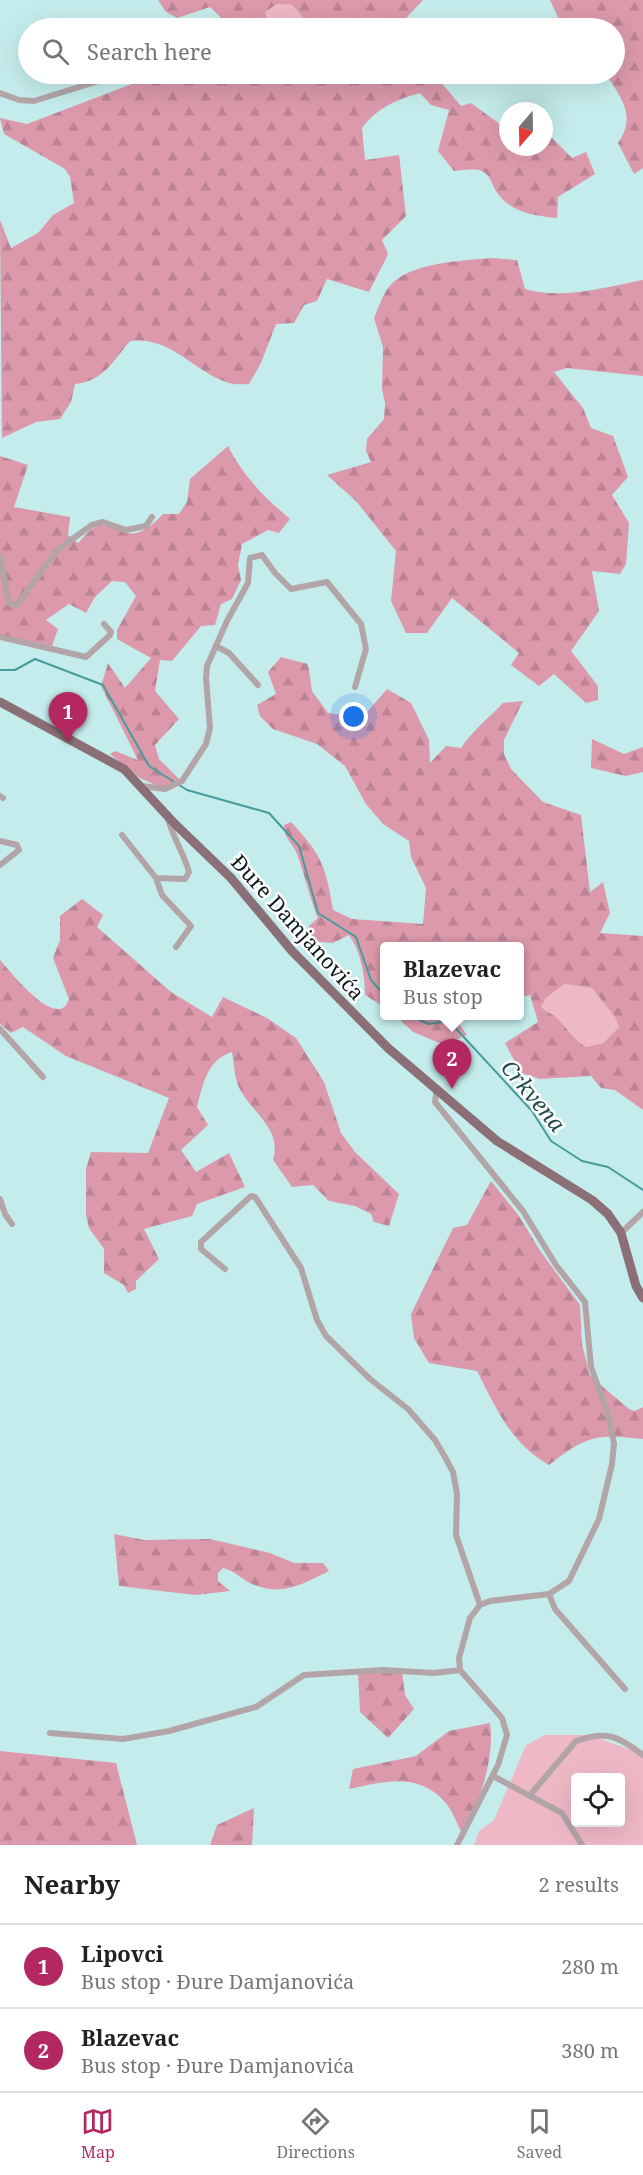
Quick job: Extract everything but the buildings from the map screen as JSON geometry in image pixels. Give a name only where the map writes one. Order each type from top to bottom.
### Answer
[{"type":"main road","name":"Đure Damjanovića","points":[[0,702],[124,769],[231,878],[326,987],[388,1048],[497,1141],[592,1200],[608,1214],[621,1233],[636,1286],[643,1298]]},
{"type":"street","points":[[0,93],[19,100],[34,101],[89,84]]},
{"type":"street","points":[[0,556],[5,592],[9,603],[16,606],[57,550],[92,525],[103,522],[126,530],[146,526],[152,517]]},
{"type":"street","points":[[142,786],[165,789],[182,781],[206,744],[210,728],[206,678],[216,646],[248,582],[250,558],[262,555],[291,589],[327,582],[361,624],[366,649],[355,687]]},
{"type":"street","points":[[0,637],[86,657],[110,635],[111,632],[104,624]]},
{"type":"street","points":[[216,646],[229,653],[258,685]]},
{"type":"street","points":[[156,878],[183,879],[188,875],[186,863],[173,835],[168,816]]},
{"type":"street","points":[[122,835],[156,878],[162,895],[190,924],[189,931],[176,947]]},
{"type":"street","points":[[0,841],[14,844],[20,850],[0,865]]},
{"type":"street","points":[[0,1029],[43,1077]]},
{"type":"street","points":[[436,1088],[435,1102],[524,1211],[556,1264],[585,1302],[591,1367],[608,1414],[614,1444],[612,1464],[599,1519],[569,1581],[549,1594],[506,1598],[480,1605],[470,1618],[459,1658],[460,1670],[502,1718],[507,1735],[493,1776],[457,1845]]},
{"type":"street","points":[[225,1269],[201,1249],[201,1242],[251,1196],[255,1197],[301,1268],[317,1320],[326,1336],[356,1367],[408,1409],[435,1440],[445,1457],[453,1472],[457,1494],[456,1535],[480,1605]]},
{"type":"street","points":[[0,1199],[5,1214],[12,1224]]},
{"type":"street","points":[[621,1233],[643,1212]]},
{"type":"street","points":[[549,1594],[555,1609],[625,1689]]},
{"type":"street","points":[[50,1733],[123,1739],[169,1731],[256,1707],[304,1675],[383,1670],[434,1673],[460,1670]]},
{"type":"street","points":[[530,1795],[576,1741],[584,1738],[607,1734],[643,1755]]},
{"type":"street","points":[[493,1776],[562,1813],[582,1845]]},
{"type":"shaded area","points":[[277,4],[292,5],[303,18],[268,18],[265,12]]},
{"type":"shaded area","points":[[564,984],[592,988],[615,1017],[619,1027],[603,1043],[586,1047],[557,1018],[541,1007],[546,998]]},
{"type":"shaded area","points":[[545,1735],[589,1735],[643,1754],[643,1845],[474,1845],[479,1831],[494,1820],[526,1745]]},
{"type":"green space","points":[[158,0],[423,0],[407,18],[303,18],[292,5],[277,4],[265,12],[267,18],[222,18],[210,7],[177,18],[166,12]]},
{"type":"green space","points":[[550,0],[643,0],[643,168],[634,174],[618,143],[624,133],[627,116],[625,107],[612,84],[625,84],[625,18],[558,18]]},
{"type":"green space","points":[[132,84],[442,84],[461,106],[471,103],[499,123],[499,156],[553,156],[553,139],[572,158],[586,152],[595,174],[558,197],[557,218],[525,212],[504,200],[485,173],[476,170],[454,171],[438,151],[449,110],[431,105],[420,93],[395,101],[374,115],[362,128],[365,160],[399,155],[406,216],[382,240],[388,254],[369,292],[327,279],[317,301],[304,305],[294,323],[276,324],[261,363],[249,384],[231,384],[216,378],[158,344],[130,341],[100,375],[75,384],[71,402],[60,419],[36,422],[2,438],[0,220],[11,248],[38,233],[53,215],[74,203],[70,177],[65,169],[4,134],[0,118],[27,124]]},
{"type":"green space","points":[[492,258],[517,260],[525,289],[539,292],[568,293],[643,280],[643,376],[567,368],[554,372],[583,408],[591,428],[613,436],[628,477],[612,495],[629,523],[626,564],[620,574],[592,571],[599,611],[571,651],[598,686],[598,700],[586,703],[554,674],[539,686],[511,665],[519,653],[452,598],[427,633],[406,633],[391,601],[396,551],[356,501],[327,475],[371,462],[366,451],[367,439],[384,419],[385,403],[382,389],[383,347],[374,318],[386,291],[394,281],[419,269],[450,262]]},
{"type":"green space","points":[[228,446],[240,467],[255,486],[290,519],[279,533],[268,530],[242,544],[238,565],[241,580],[232,599],[221,604],[215,625],[201,626],[172,661],[160,660],[155,691],[179,719],[155,745],[159,759],[180,780],[162,788],[140,778],[110,754],[115,751],[138,760],[101,686],[108,663],[125,688],[151,658],[117,639],[117,630],[136,596],[125,582],[112,581],[95,597],[86,613],[69,604],[46,620],[58,629],[52,646],[0,635],[0,456],[28,465],[14,507],[70,517],[68,535],[78,543],[96,527],[104,525],[124,532],[140,532],[163,514],[179,514],[187,502],[190,479]]},
{"type":"green space","points":[[281,657],[308,664],[312,691],[328,713],[362,718],[387,689],[411,703],[429,740],[430,763],[446,746],[461,748],[475,730],[503,703],[523,701],[504,740],[504,754],[511,769],[543,802],[581,815],[590,892],[603,882],[610,913],[600,933],[643,936],[643,1110],[615,1090],[601,1088],[591,1076],[540,1079],[521,1073],[505,1043],[538,1022],[530,995],[524,996],[524,942],[380,942],[380,1004],[365,995],[362,964],[357,948],[349,935],[333,943],[308,941],[309,926],[318,918],[297,854],[285,834],[284,825],[291,822],[316,853],[325,872],[333,910],[352,919],[423,924],[426,888],[411,857],[409,841],[383,824],[366,804],[345,766],[317,744],[273,729],[260,716],[257,705],[276,694],[268,672]],"holes":[[[564,984],[592,988],[615,1017],[619,1027],[603,1043],[586,1047],[557,1018],[541,1007],[546,998]]]},
{"type":"green space","points":[[592,739],[624,754],[643,747],[643,772],[626,776],[591,768]]},
{"type":"green space","points":[[82,899],[103,915],[97,927],[171,992],[212,1017],[223,997],[267,1018],[296,1038],[324,1082],[341,1133],[355,1152],[399,1194],[389,1226],[374,1222],[371,1214],[355,1206],[329,1201],[313,1185],[292,1187],[273,1160],[275,1148],[269,1129],[238,1085],[232,1052],[217,1061],[204,1082],[197,1107],[208,1125],[181,1150],[196,1172],[229,1153],[245,1187],[197,1204],[192,1216],[144,1229],[159,1259],[136,1281],[136,1289],[128,1293],[124,1285],[104,1273],[104,1249],[89,1228],[86,1215],[86,1169],[91,1152],[148,1153],[169,1098],[66,1056],[23,1027],[11,1033],[0,1024],[0,960],[23,986],[45,1005],[55,1009],[63,1008],[69,999],[53,958],[60,940],[60,916]]},
{"type":"green space","points":[[400,1020],[457,1020],[467,1035],[444,1045],[413,1032]]},
{"type":"green space","points":[[491,1181],[519,1216],[541,1252],[580,1305],[582,1344],[590,1376],[629,1409],[635,1411],[643,1407],[643,1439],[603,1437],[593,1439],[583,1442],[549,1465],[524,1447],[515,1436],[498,1411],[477,1371],[429,1363],[414,1338],[411,1314],[453,1228],[467,1225]]},
{"type":"green space","points":[[114,1534],[144,1540],[210,1539],[270,1553],[294,1563],[323,1563],[329,1571],[301,1584],[282,1589],[263,1588],[223,1568],[218,1573],[218,1581],[230,1591],[195,1595],[119,1586]]},
{"type":"green space","points":[[402,1672],[405,1695],[414,1709],[388,1738],[360,1712],[358,1673]]},
{"type":"green space","points":[[490,1723],[488,1766],[480,1795],[463,1835],[445,1802],[423,1786],[400,1781],[349,1789],[353,1769],[416,1756],[449,1731]]},
{"type":"green space","points":[[0,1751],[116,1763],[137,1845],[0,1845]]},
{"type":"green space","points":[[254,1808],[252,1845],[210,1845],[217,1825]]},
{"type":"waterway","name":"Crkvena","points":[[0,670],[15,670],[35,659],[103,685],[149,766],[187,790],[269,813],[299,846],[318,913],[356,937],[371,980],[380,990]]},
{"type":"waterway","name":"Crkvena","points":[[420,1020],[428,1024],[449,1021],[532,1111],[551,1141],[582,1161],[608,1167],[643,1190]]},
{"type":"place","name":"Lipovci","points":[[68,742]]},
{"type":"place","name":"Blazevac","points":[[452,1089]]}]
